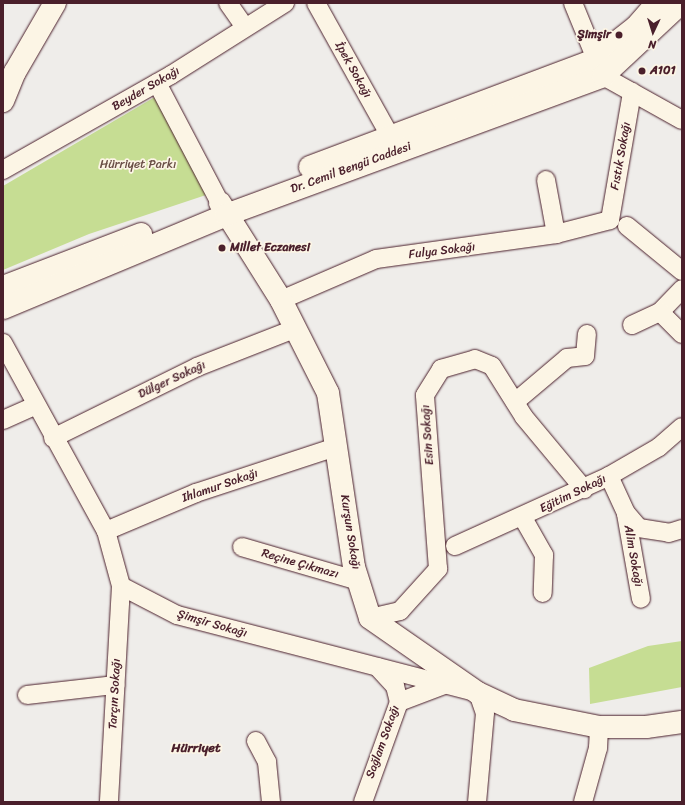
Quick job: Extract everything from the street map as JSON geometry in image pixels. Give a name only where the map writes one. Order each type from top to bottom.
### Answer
[{"type":"street","points":[[3,70],[41,3]]},
{"type":"street","points":[[3,101],[15,72],[55,3]]},
{"type":"street","points":[[228,3],[244,27]]},
{"type":"street","name":"Beyder Sokağı","points":[[3,170],[164,79],[244,27],[285,3]]},
{"type":"street","name":"İpek Sokağı","points":[[316,3],[394,144]]},
{"type":"street","points":[[573,3],[598,68],[632,92],[682,120]]},
{"type":"street","name":"Dr. Cemil Bengü Caddesi","points":[[598,68],[657,3]]},
{"type":"street","name":"Dr. Cemil Bengü Caddesi","points":[[3,287],[223,209],[598,68],[680,3]]},
{"type":"street","points":[[164,79],[223,209]]},
{"type":"street","name":"Fıstık Sokağı","points":[[610,220],[632,92]]},
{"type":"street","points":[[546,180],[556,234]]},
{"type":"street","name":"Dr. Cemil Bengü Caddesi","points":[[3,308],[223,209]]},
{"type":"street","name":"Kurşun Sokağı","points":[[223,209],[281,300],[294,329],[328,393],[359,581],[370,618]]},
{"type":"street","name":"Fulya Sokağı","points":[[281,300],[376,259],[556,234],[610,220]]},
{"type":"street","points":[[627,226],[682,271]]},
{"type":"street","points":[[632,325],[660,312],[682,289]]},
{"type":"street","points":[[660,312],[682,334]]},
{"type":"street","name":"Dülger Sokağı","points":[[53,438],[197,367],[294,329]]},
{"type":"street","points":[[515,402],[567,358],[585,356],[587,334]]},
{"type":"street","points":[[3,343],[53,438],[106,531],[121,586]]},
{"type":"street","name":"Esin Sokağı","points":[[370,618],[400,611],[438,569],[425,395],[441,369],[475,359],[492,366],[515,402],[584,489]]},
{"type":"street","points":[[3,420],[36,405]]},
{"type":"street","name":"Eğitim Sokağı","points":[[455,546],[523,518],[609,476],[659,447],[682,427]]},
{"type":"street","name":"Ihlamur Sokağı","points":[[106,531],[196,493],[336,447]]},
{"type":"street","points":[[609,476],[626,513],[638,528],[669,533],[682,529]]},
{"type":"street","name":"Alim Sokağı","points":[[626,513],[641,599]]},
{"type":"street","points":[[523,518],[544,555],[543,593]]},
{"type":"street","name":"Reçine Çıkmazı","points":[[242,547],[359,581]]},
{"type":"street","name":"Şimşir Sokağı","points":[[121,586],[177,615],[478,693]]},
{"type":"street","name":"Tarçın Sokağı","points":[[109,802],[121,586]]},
{"type":"street","points":[[370,618],[478,693],[514,710],[600,727],[646,727],[682,722]]},
{"type":"street","name":"Sağlam Sokağı","points":[[363,802],[399,702],[395,686],[376,666]]},
{"type":"street","points":[[27,695],[115,685]]},
{"type":"street","points":[[399,702],[444,685]]},
{"type":"street","points":[[477,802],[485,713],[478,693]]},
{"type":"street","points":[[600,727],[654,710],[682,707]]},
{"type":"street","points":[[584,802],[598,748],[600,727]]},
{"type":"street","points":[[256,741],[267,762],[271,802]]},
{"type":"green space","name":"Hürriyet Parkı","points":[[160,94],[209,194],[89,234],[3,270],[3,186]]},
{"type":"green space","points":[[682,641],[682,687],[590,704],[589,668],[648,646]]},
{"type":"place","name":"Şimşir","points":[[619,35]]},
{"type":"place","name":"A101","points":[[642,71]]},
{"type":"place","name":"Millet Eczanesi","points":[[222,248]]},
{"type":"district","name":"Hürriyet","points":[[196,748]]}]
